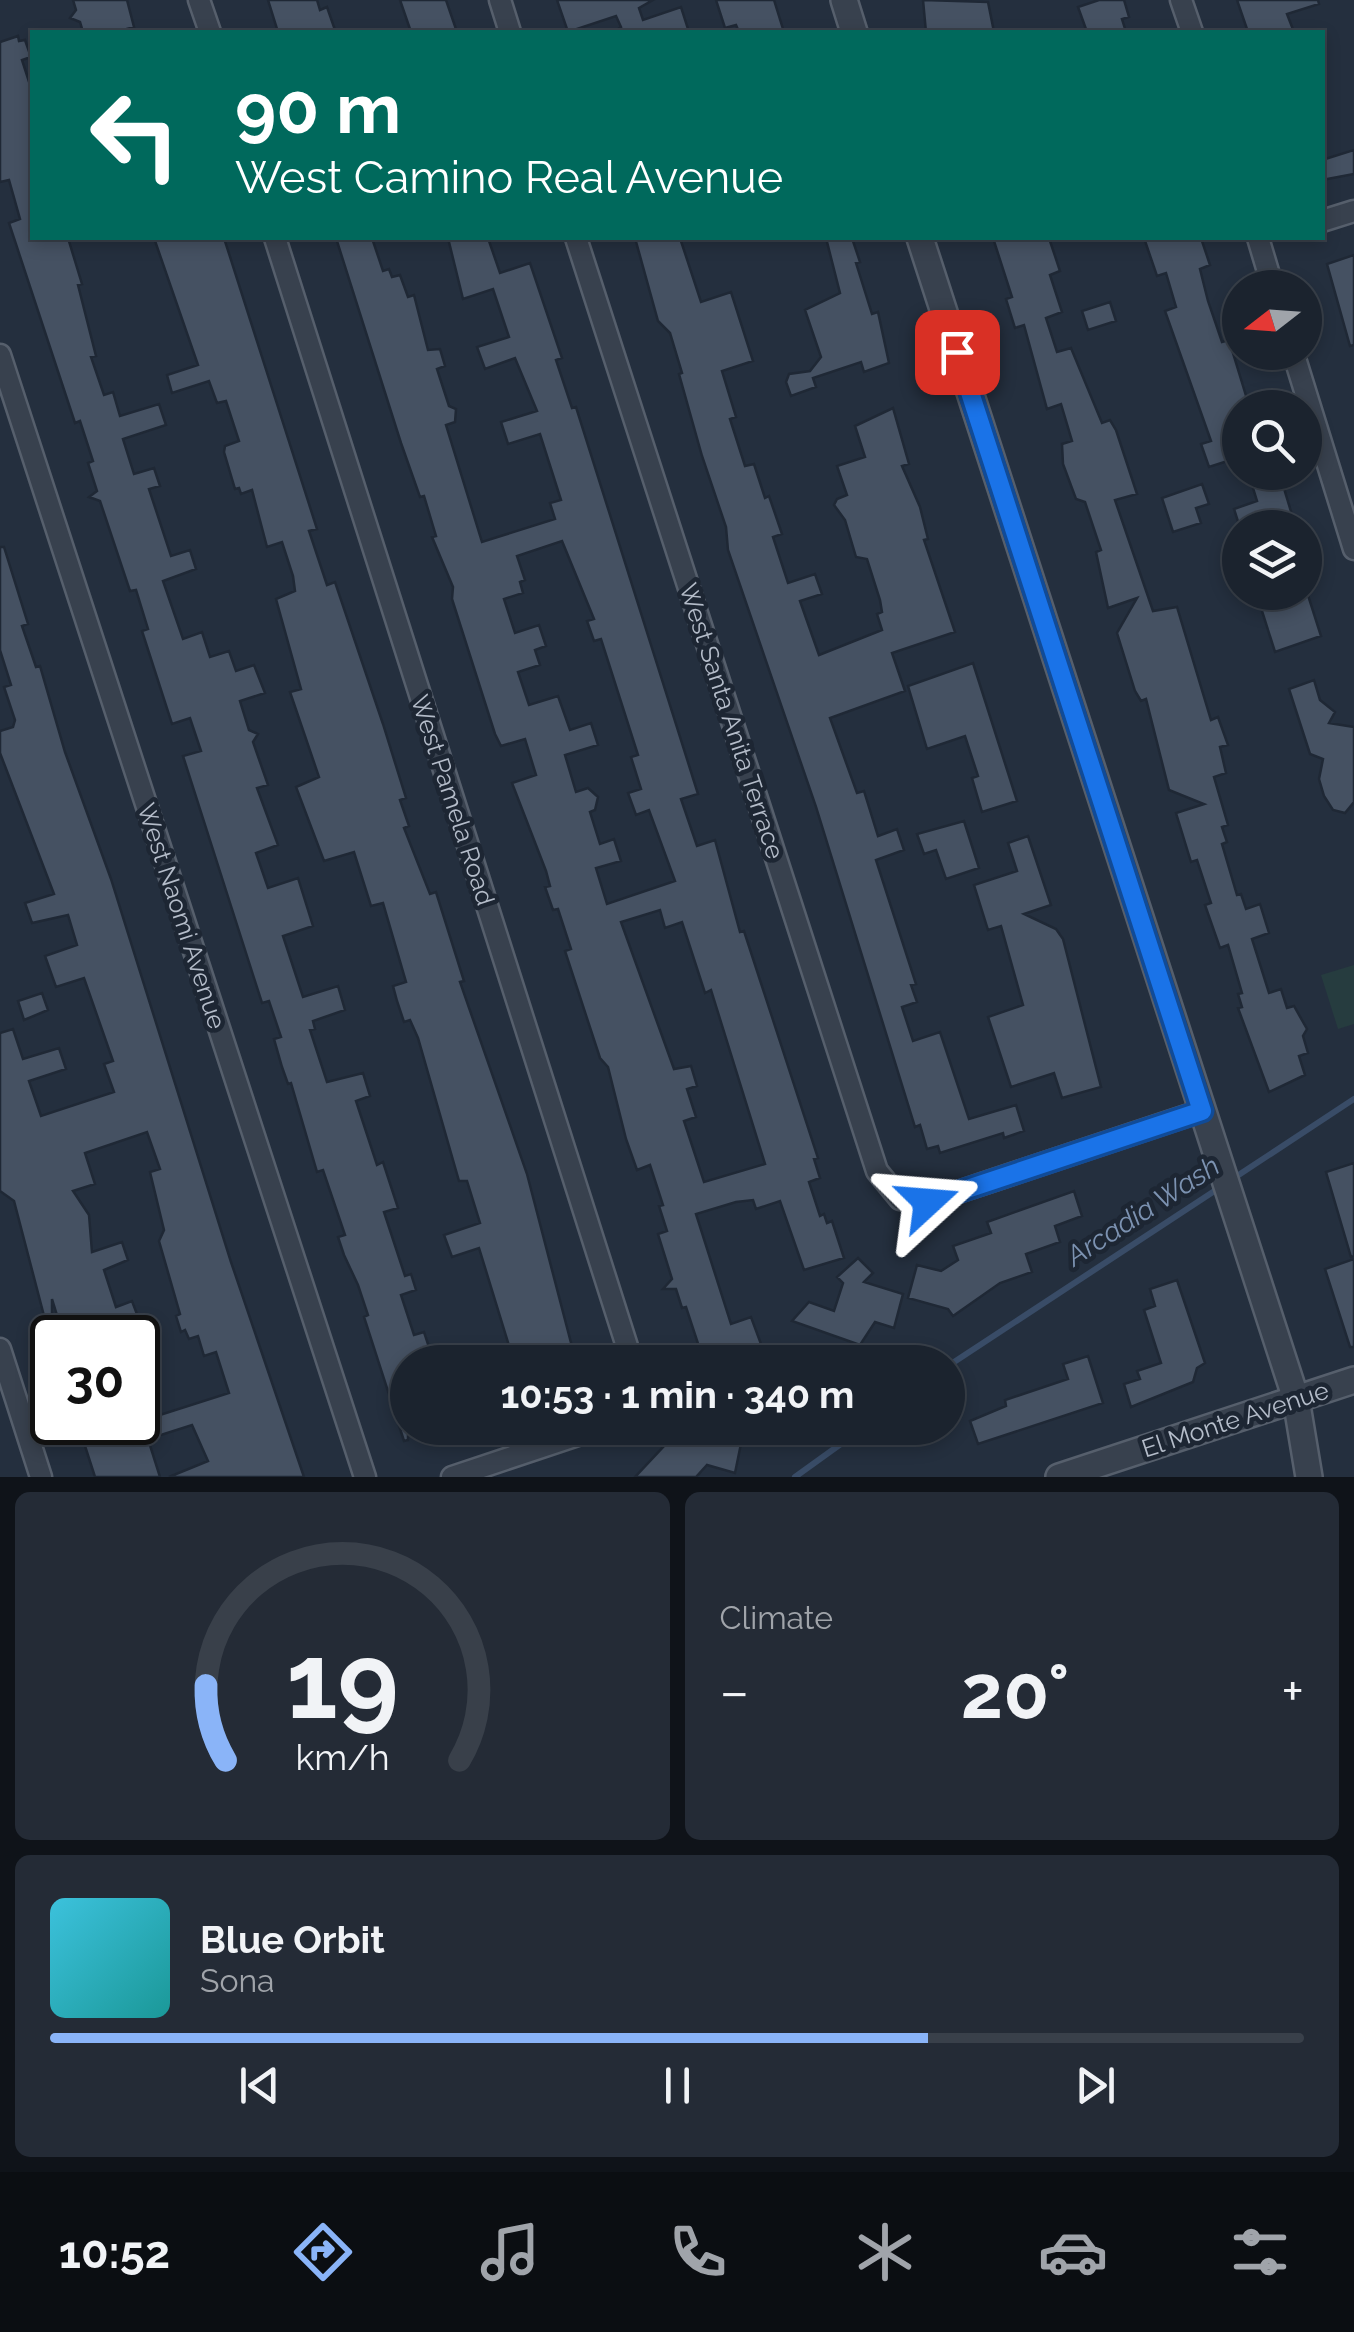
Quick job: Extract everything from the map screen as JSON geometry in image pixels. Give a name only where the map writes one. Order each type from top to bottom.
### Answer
[{"type":"street","points":[[200,0],[209,30]]},
{"type":"street","points":[[500,0],[509,30]]},
{"type":"street","points":[[844,0],[853,30]]},
{"type":"street","points":[[1181,0],[1191,30]]},
{"type":"street","points":[[1325,220],[1354,211]]},
{"type":"street","name":"West Pamela Road","points":[[276,240],[627,1345]]},
{"type":"street","name":"West Santa Anita Terrace","points":[[577,240],[877,1171],[900,1199],[928,1202],[1202,1111]]},
{"type":"street","points":[[921,240],[1296,1399],[1309,1477]]},
{"type":"street","points":[[1263,240],[1269,270]]},
{"type":"street","name":"West Naomi Avenue","points":[[0,354],[365,1477]]},
{"type":"street","points":[[1299,370],[1354,549]]},
{"type":"street","points":[[0,1349],[42,1477]]},
{"type":"street","name":"El Monte Avenue","points":[[1059,1477],[1354,1380]]},
{"type":"street","points":[[452,1477],[548,1445]]},
{"type":"green space","points":[[1354,965],[1354,1024],[1338,1029],[1321,975]]},
{"type":"building","points":[[73,0],[127,0],[134,27],[82,30],[80,22],[70,18],[76,10]]},
{"type":"building","points":[[268,0],[317,0],[320,10],[327,7],[335,30],[277,30]]},
{"type":"building","points":[[400,0],[446,0],[456,30],[410,30]]},
{"type":"building","points":[[557,0],[653,0],[639,8],[643,20],[681,7],[688,30],[617,30],[621,27],[616,16],[567,30]]},
{"type":"building","points":[[716,0],[774,0],[783,29],[738,30],[736,25],[725,28]]},
{"type":"building","points":[[923,0],[988,2],[994,30],[926,30]]},
{"type":"building","points":[[1099,0],[1124,0],[1129,17],[1122,19],[1125,30],[1086,30],[1078,7]]},
{"type":"building","points":[[1237,0],[1318,0],[1319,4],[1287,14],[1293,30],[1247,30]]},
{"type":"building","points":[[18,36],[19,41],[25,40],[30,54],[22,60],[30,85],[30,240],[69,240],[96,356],[91,357],[104,395],[113,392],[120,416],[159,404],[166,425],[123,439],[134,474],[154,468],[160,486],[149,489],[171,556],[190,550],[196,569],[163,581],[183,639],[202,632],[210,657],[229,651],[236,671],[254,665],[265,693],[240,701],[249,730],[258,734],[253,742],[268,785],[257,788],[278,845],[256,853],[268,888],[298,878],[313,926],[283,936],[303,997],[338,986],[345,1010],[313,1021],[315,1029],[310,1030],[327,1082],[363,1073],[370,1096],[356,1101],[377,1165],[383,1162],[398,1208],[384,1212],[405,1276],[411,1274],[416,1290],[401,1295],[414,1335],[424,1332],[428,1345],[390,1345],[390,1398],[364,1317],[368,1315],[338,1237],[345,1235],[323,1170],[317,1172],[274,1039],[281,1037],[269,1001],[262,1003],[183,756],[201,751],[190,718],[172,724],[142,631],[148,629],[136,590],[130,591],[100,501],[89,497],[97,491],[88,463],[93,461],[80,421],[75,423],[9,223],[20,219],[9,180],[0,182],[0,42]]},
{"type":"building","points":[[1354,150],[1354,174],[1325,179],[1325,159]]},
{"type":"building","points":[[155,240],[225,240],[317,529],[309,531],[327,585],[335,582],[406,798],[400,800],[409,826],[404,828],[430,894],[436,892],[464,981],[460,982],[527,1174],[572,1345],[509,1345],[479,1248],[452,1257],[444,1235],[480,1223],[467,1181],[459,1181],[418,1038],[410,1020],[404,1022],[397,1001],[393,986],[406,982],[383,903],[371,906],[354,852],[324,861],[296,787],[319,777],[290,692],[301,689],[276,599],[295,591],[293,576],[282,542],[267,547],[252,490],[241,494],[239,488],[235,489],[224,452],[225,446],[239,441],[226,401],[217,403],[209,381],[172,393],[167,375],[198,365]]},
{"type":"building","points":[[337,240],[373,240],[383,271],[389,269],[392,277],[400,275],[408,297],[414,295],[428,350],[440,349],[445,366],[437,369],[449,406],[456,409],[455,422],[446,425],[482,542],[555,519],[550,503],[561,500],[540,434],[508,444],[501,422],[537,411],[515,358],[485,369],[477,347],[509,337],[493,289],[463,299],[448,240],[489,240],[500,273],[530,263],[562,358],[556,360],[572,408],[576,407],[698,794],[681,799],[697,846],[715,840],[740,932],[744,931],[818,1158],[814,1159],[820,1178],[809,1182],[820,1216],[824,1214],[827,1223],[832,1221],[844,1258],[804,1270],[780,1201],[756,1209],[753,1200],[736,1202],[696,1214],[731,1324],[751,1317],[761,1344],[698,1345],[676,1289],[663,1289],[672,1279],[658,1234],[667,1231],[659,1206],[663,1205],[650,1165],[637,1170],[608,1067],[600,1058],[565,951],[571,949],[558,909],[553,910],[545,887],[550,886],[546,871],[512,783],[536,775],[525,739],[501,746],[495,734],[452,599],[453,587],[432,537],[436,536],[424,496],[420,497],[401,443]],"holes":[[[562,541],[594,619],[587,621],[594,641],[601,639],[638,755],[631,757],[641,789],[628,793],[636,815],[649,810],[675,881],[607,904],[596,868],[621,861],[614,839],[600,844],[590,812],[595,810],[598,797],[588,788],[576,792],[565,755],[598,745],[591,723],[570,730],[558,696],[529,705],[518,672],[540,665],[535,650],[546,646],[539,625],[515,633],[504,599],[523,593],[520,582],[525,580],[517,556]],[[660,910],[665,928],[682,922],[705,993],[711,990],[765,1164],[704,1182],[684,1121],[696,1117],[687,1089],[697,1086],[691,1066],[674,1069],[621,922]]]},
{"type":"building","points":[[636,240],[681,240],[701,302],[731,292],[753,361],[722,371],[736,417],[730,419],[745,466],[754,464],[765,498],[769,496],[782,534],[773,537],[788,583],[815,574],[822,594],[800,601],[819,655],[882,630],[877,614],[882,612],[880,600],[867,559],[856,557],[845,520],[834,505],[847,495],[837,466],[865,457],[855,426],[893,408],[909,464],[902,466],[920,507],[928,539],[924,540],[955,632],[892,653],[905,691],[830,718],[857,793],[864,791],[878,836],[897,829],[904,850],[876,860],[916,984],[911,985],[917,1002],[902,1007],[913,1041],[940,1032],[969,1119],[1016,1105],[1024,1131],[1004,1138],[1003,1133],[940,1153],[938,1146],[927,1149],[920,1125],[915,1127],[816,807],[728,550],[726,527],[702,456],[670,333],[658,321]]},
{"type":"building","points":[[827,240],[853,240],[872,314],[878,312],[889,363],[864,372],[861,362],[813,378],[816,387],[791,396],[786,382],[789,374],[810,371],[821,357],[805,310],[840,293]]},
{"type":"building","points":[[994,240],[1050,240],[1060,271],[1050,275],[1062,312],[1046,318],[1057,352],[1071,348],[1102,423],[1110,420],[1116,430],[1137,494],[1115,500],[1153,611],[1177,607],[1211,720],[1218,717],[1228,745],[1220,747],[1226,773],[1214,777],[1228,825],[1222,827],[1227,842],[1222,844],[1237,895],[1241,894],[1246,909],[1260,904],[1269,933],[1252,939],[1269,993],[1281,989],[1287,1008],[1294,1006],[1307,1029],[1303,1036],[1308,1053],[1299,1056],[1305,1075],[1269,1092],[1238,1008],[1242,1007],[1238,994],[1242,993],[1228,945],[1220,948],[1205,905],[1211,903],[1197,860],[1191,862],[1176,813],[1204,804],[1169,790],[1146,699],[1141,701],[1135,691],[1117,633],[1137,598],[1108,608],[1096,552],[1101,550],[1085,502],[1076,499],[1063,464],[1062,444],[1072,441],[1061,404],[1047,409],[1024,325],[1015,328],[1006,299],[1012,297]]},
{"type":"building","points":[[1145,240],[1202,240],[1210,265],[1200,269],[1222,342],[1222,370],[1238,370],[1244,390],[1222,390],[1222,463],[1209,467],[1201,444],[1211,441],[1165,311],[1176,307],[1166,273],[1157,276]]},
{"type":"building","points":[[1354,255],[1354,345],[1350,346],[1327,264]]},
{"type":"building","points":[[1110,302],[1116,321],[1088,330],[1082,311]]},
{"type":"building","points":[[1202,484],[1209,504],[1196,508],[1201,523],[1173,532],[1162,498]]},
{"type":"building","points":[[1254,490],[1284,490],[1291,510],[1234,510],[1257,501]]},
{"type":"building","points":[[0,547],[4,547],[28,624],[22,626],[36,667],[40,666],[65,752],[111,879],[231,1262],[304,1477],[169,1477],[208,1461],[192,1425],[160,1435],[160,1415],[229,1393],[216,1352],[204,1356],[198,1336],[189,1339],[185,1330],[181,1332],[176,1316],[180,1314],[159,1241],[164,1230],[150,1172],[160,1169],[147,1132],[85,1153],[95,1184],[73,1191],[89,1215],[92,1252],[122,1242],[128,1260],[104,1270],[116,1307],[132,1301],[137,1315],[57,1315],[52,1299],[52,1315],[44,1315],[14,1201],[0,1191],[0,1033],[13,1029],[23,1059],[59,1048],[66,1069],[29,1081],[41,1116],[114,1092],[104,1064],[113,1061],[84,978],[56,987],[45,956],[77,945],[68,915],[32,923],[25,903],[54,894],[0,753],[0,731],[13,727],[15,720],[4,687],[11,685],[0,650]]},
{"type":"building","points":[[1262,610],[1313,610],[1321,636],[1275,652]]},
{"type":"building","points":[[973,663],[1017,801],[982,812],[972,778],[978,776],[965,736],[927,749],[908,686]]},
{"type":"building","points":[[1314,680],[1320,700],[1335,712],[1329,723],[1354,727],[1354,802],[1345,813],[1333,810],[1324,796],[1319,779],[1323,759],[1310,754],[1289,689]]},
{"type":"building","points":[[964,821],[979,868],[946,879],[936,850],[924,854],[917,834]]},
{"type":"building","points":[[1028,836],[1051,905],[1024,914],[1056,929],[1063,939],[1101,1087],[1062,1098],[1054,1073],[1011,1087],[988,1017],[1023,1005],[1001,926],[988,930],[974,885],[1017,871],[1008,843]]},
{"type":"building","points":[[42,993],[48,1010],[24,1020],[18,1001]]},
{"type":"building","points":[[1354,1163],[1354,1256],[1351,1257],[1326,1172]]},
{"type":"building","points":[[1074,1191],[1082,1216],[1055,1226],[1060,1242],[1026,1254],[1032,1272],[1000,1283],[953,1316],[948,1309],[908,1298],[917,1265],[941,1271],[958,1260],[953,1246],[991,1233],[987,1222]]},
{"type":"building","points":[[858,1258],[873,1273],[864,1282],[903,1294],[894,1328],[875,1322],[860,1345],[792,1321],[809,1302],[834,1311],[843,1283],[837,1277]]},
{"type":"building","points":[[1354,1259],[1354,1347],[1350,1347],[1325,1269]]},
{"type":"building","points":[[1177,1280],[1205,1363],[1197,1368],[1193,1382],[1131,1407],[1124,1384],[1140,1379],[1137,1371],[1161,1363],[1144,1310],[1155,1306],[1150,1289]]},
{"type":"building","points":[[1088,1356],[1103,1403],[978,1444],[970,1421],[1006,1406],[1005,1400],[1068,1379],[1063,1364]]},
{"type":"building","points":[[150,1445],[160,1477],[95,1477],[85,1446]]},
{"type":"building","points":[[665,1445],[741,1445],[735,1473],[707,1465],[696,1477],[635,1477]]},
{"type":"waterway","name":"Arcadia Wash","points":[[1234,1178],[1354,1099]]},
{"type":"waterway","name":"Arcadia Wash","points":[[965,1355],[1219,1188]]},
{"type":"waterway","points":[[795,1477],[839,1445]]},
{"type":"route","points":[[928,1202],[1202,1111],[957,352]]}]
